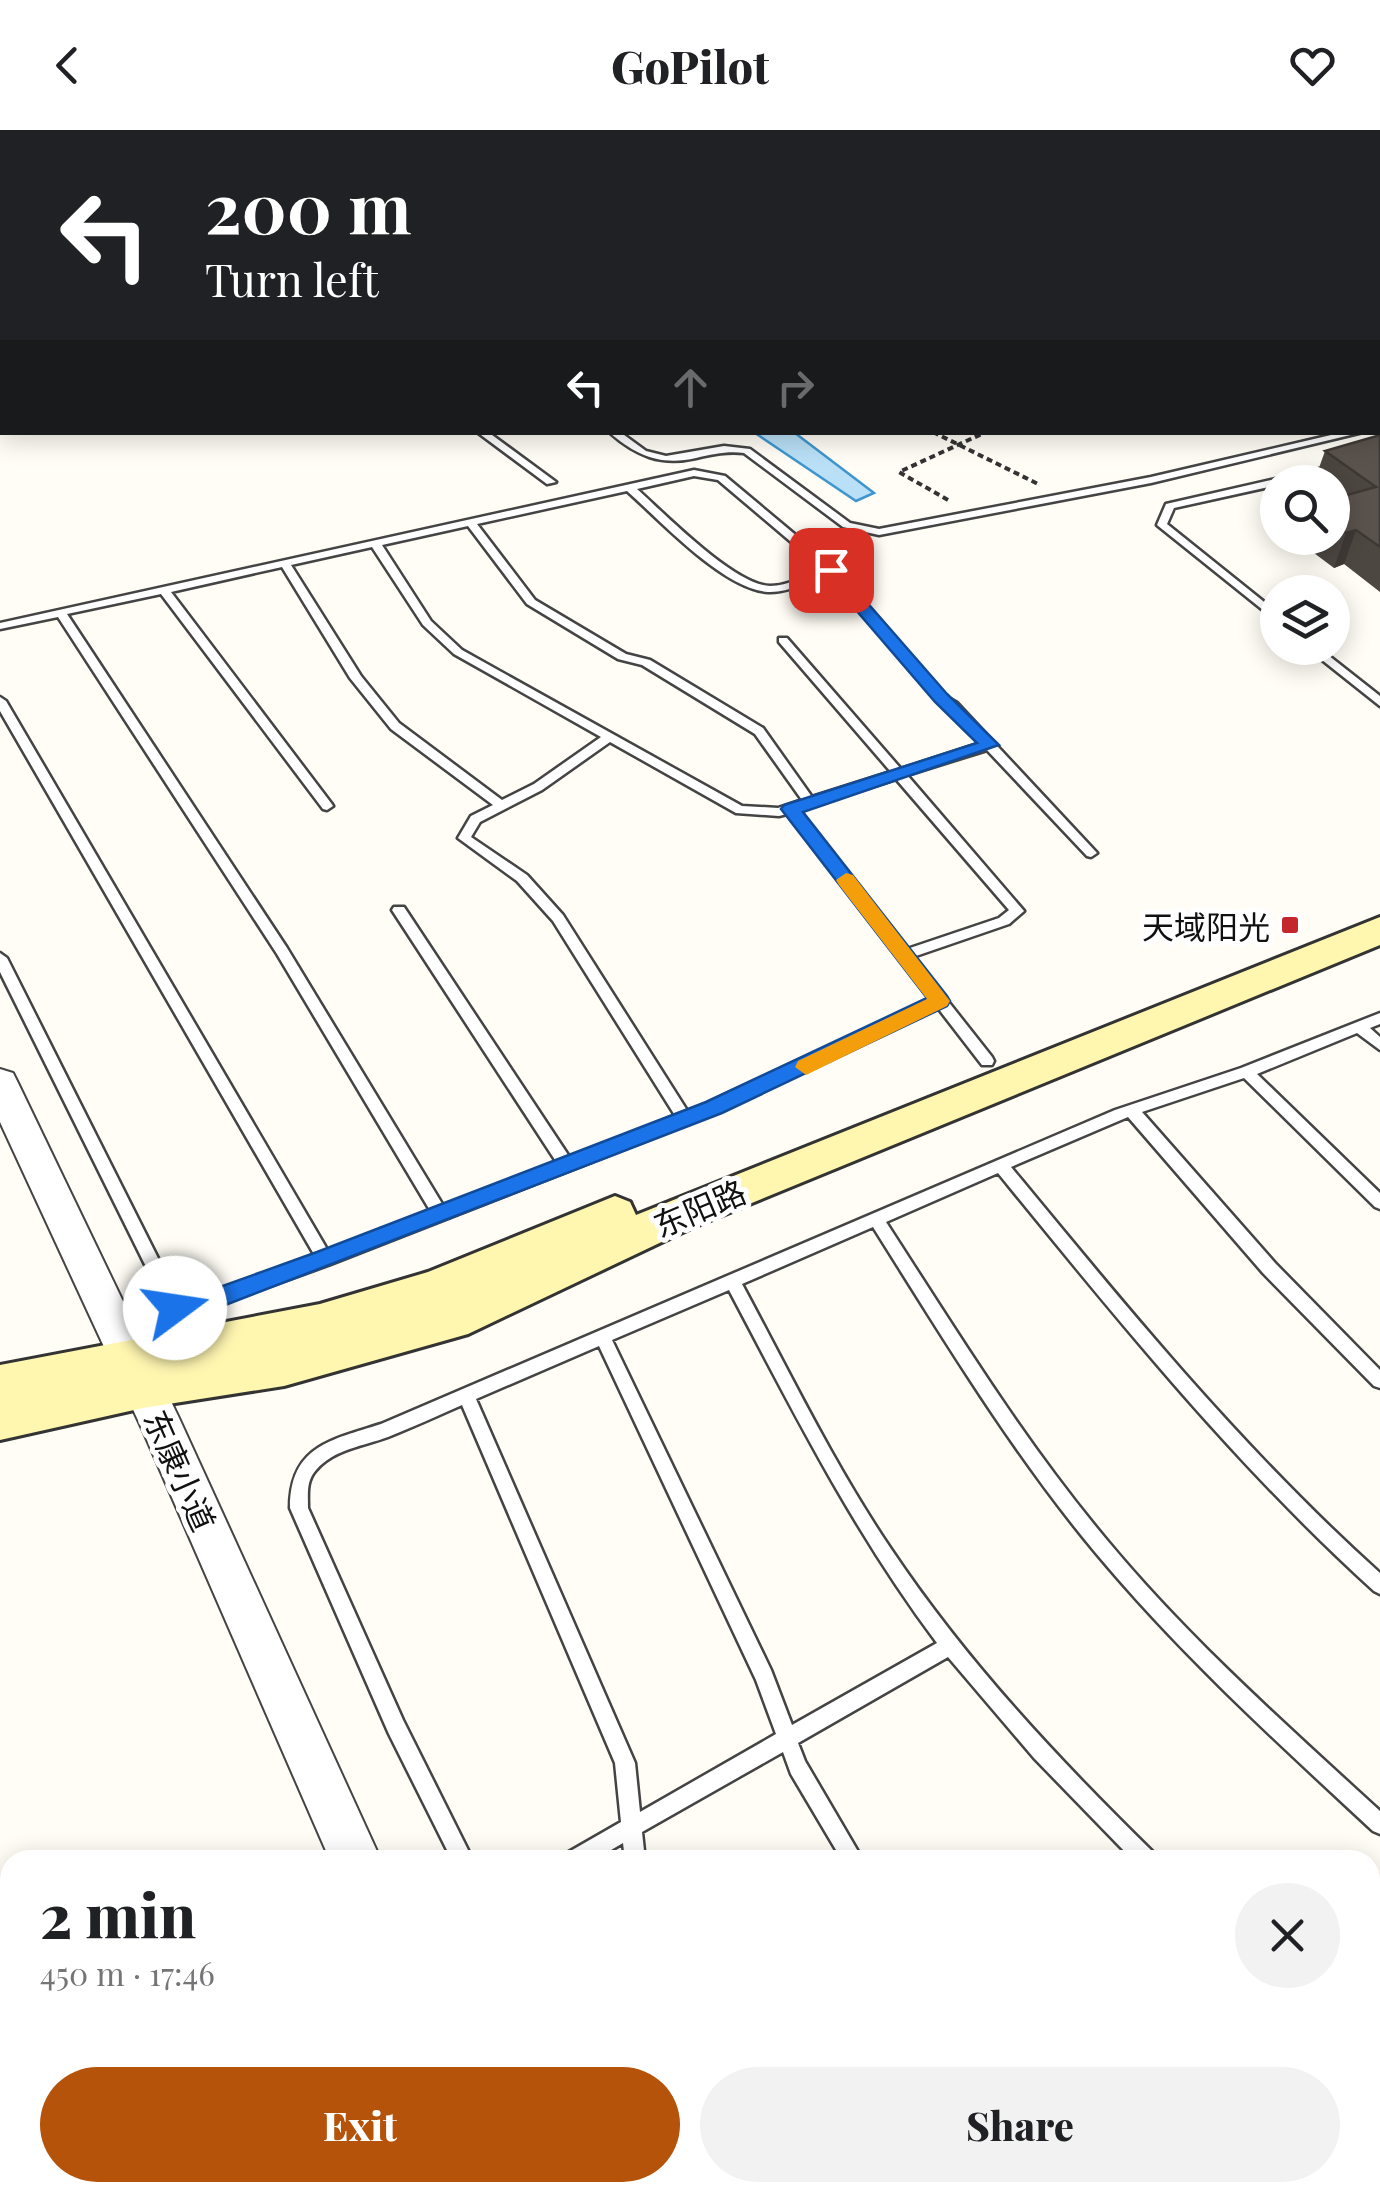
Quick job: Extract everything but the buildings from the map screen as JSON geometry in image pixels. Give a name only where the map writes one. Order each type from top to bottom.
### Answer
[{"type":"main road","name":"东阳路","points":[[0,1419],[137,1374],[437,1288],[1380,904]]},
{"type":"main road","name":"东阳路","points":[[0,1386],[284,1366],[452,1320],[710,1202],[1380,930]]},
{"type":"street","name":"东康小道","points":[[0,1082],[137,1374],[351,1850]]},
{"type":"lane","points":[[485,435],[551,482]]},
{"type":"lane","points":[[618,435],[657,457],[676,458],[731,448],[748,451],[847,525],[879,532],[1151,480],[1347,435]]},
{"type":"lane","points":[[0,626],[694,473],[715,475],[831,570],[941,698],[1091,853]]},
{"type":"lane","points":[[1260,486],[1170,506],[1162,525],[1260,604]]},
{"type":"lane","points":[[630,487],[720,567],[756,587],[770,589],[831,570]]},
{"type":"lane","points":[[470,522],[531,602],[622,657],[646,662],[759,730],[810,803]]},
{"type":"lane","points":[[376,543],[427,623],[446,642],[740,810],[766,814],[790,809],[990,745]]},
{"type":"lane","points":[[285,563],[356,678],[395,726],[502,806]]},
{"type":"lane","points":[[164,590],[326,806]]},
{"type":"lane","points":[[62,612],[282,950],[440,1214]]},
{"type":"lane","points":[[783,640],[1018,911],[1004,921],[904,955]]},
{"type":"lane","points":[[1334,665],[1380,702]]},
{"type":"lane","points":[[0,701],[326,1259]]},
{"type":"lane","points":[[608,738],[548,780],[475,820],[464,838],[522,878],[558,918],[685,1119]]},
{"type":"lane","points":[[790,809],[987,1061]]},
{"type":"lane","points":[[400,910],[567,1165]]},
{"type":"lane","points":[[0,958],[175,1308],[206,1302],[326,1259],[685,1119],[763,1087],[940,1001]]},
{"type":"lane","points":[[458,1850],[396,1726],[299,1508],[297,1494],[306,1467],[315,1456],[466,1395],[1000,1164],[1132,1110],[1246,1072],[1380,1018]]},
{"type":"lane","points":[[1360,1027],[1380,1045]]},
{"type":"lane","points":[[1246,1072],[1380,1203]]},
{"type":"lane","points":[[1132,1110],[1269,1268],[1380,1380]]},
{"type":"lane","points":[[1000,1164],[1191,1396],[1307,1522],[1380,1585]]},
{"type":"lane","points":[[876,1218],[1030,1455],[1102,1547],[1190,1645],[1380,1824]]},
{"type":"lane","points":[[732,1280],[853,1505],[950,1646],[1071,1786],[1137,1850]]},
{"type":"lane","points":[[602,1336],[764,1677],[798,1768],[848,1850]]},
{"type":"lane","points":[[466,1395],[626,1763],[634,1850]]},
{"type":"lane","points":[[592,1850],[950,1646]]},
{"type":"path","points":[[940,435],[1049,490]]},
{"type":"path","points":[[950,501],[899,472],[980,435]]},
{"type":"water","points":[[758,435],[798,435],[874,493],[856,501]]},
{"type":"slow traffic","points":[[806,1067],[940,1001],[846,880]]},
{"type":"place","name":"天域阳光","points":[[1290,925]]},
{"type":"route","points":[[175,1308],[206,1302],[326,1259],[714,1108],[940,1001],[790,809],[990,745],[941,698],[831,570]]}]
